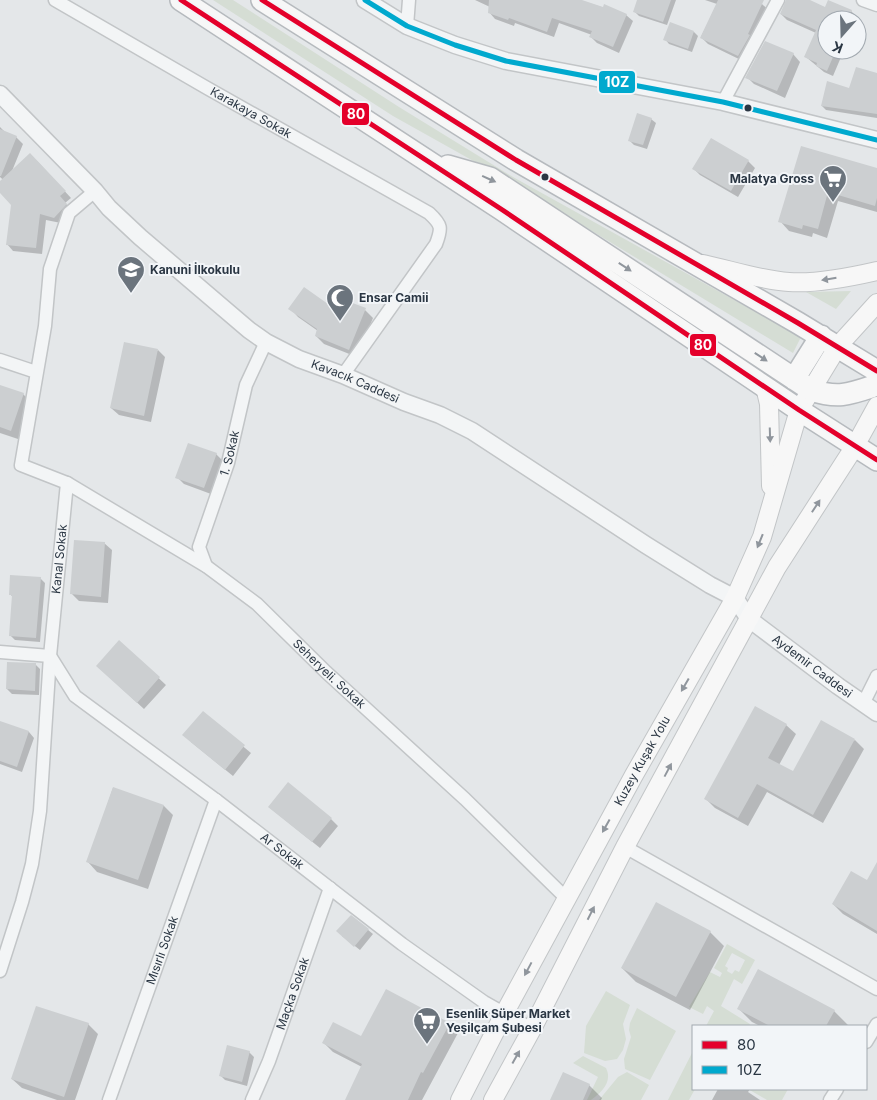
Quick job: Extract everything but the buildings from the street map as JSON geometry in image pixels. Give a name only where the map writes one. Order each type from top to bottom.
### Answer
[{"type":"highway","points":[[181,0],[426,160],[798,410],[869,450]]},
{"type":"highway","points":[[262,0],[516,160],[829,341],[877,371]]},
{"type":"highway","points":[[426,160],[490,178],[803,384],[825,394],[837,396],[851,394],[877,385]]},
{"type":"highway","points":[[803,384],[829,341]]},
{"type":"highway","points":[[798,410],[854,398],[877,401]]},
{"type":"main road","points":[[692,261],[772,280],[791,282],[816,281],[876,271]]},
{"type":"main road","points":[[829,341],[877,304]]},
{"type":"main road","name":"Kuzey Kuşak Yolu","points":[[460,1100],[566,898],[638,767],[735,598],[762,537],[798,410],[803,384]]},
{"type":"main road","points":[[766,387],[769,404],[770,509]]},
{"type":"main road","name":"Kuzey Kuşak Yolu","points":[[493,1100],[532,1029],[625,848],[777,566],[869,450],[877,406]]},
{"type":"street","name":"Karakaya Sokak","points":[[55,0],[430,213],[438,222],[441,231],[436,244],[343,375]]},
{"type":"street","points":[[365,0],[407,26],[456,45],[506,61],[723,102],[877,140]]},
{"type":"street","points":[[407,26],[409,0]]},
{"type":"street","points":[[723,102],[778,0]]},
{"type":"street","points":[[863,0],[877,5]]},
{"type":"street","name":"Kavacık Caddesi","points":[[0,94],[95,191],[109,208],[154,249],[249,330],[266,342],[298,360],[343,375],[404,402],[440,415],[472,431],[646,545],[710,585],[735,598],[749,619]]},
{"type":"street","points":[[67,483],[22,465],[45,326],[50,270],[69,213],[95,191]]},
{"type":"street","name":"1. Sokak","points":[[206,566],[199,546],[228,463],[246,385],[266,342]]},
{"type":"street","points":[[0,360],[36,372]]},
{"type":"street","name":"Seheryeli. Sokak","points":[[67,483],[206,566],[258,604],[326,672],[466,799],[566,898]]},
{"type":"street","name":"Kanal Sokak","points":[[0,971],[32,864],[40,811],[50,656],[67,483]]},
{"type":"street","name":"Aydemir Caddesi","points":[[749,619],[862,704],[877,713]]},
{"type":"street","points":[[0,652],[50,656]]},
{"type":"street","name":"Ar Sokak","points":[[50,656],[75,696],[216,800],[417,955],[504,1014],[532,1029]]},
{"type":"street","points":[[862,704],[877,676]]},
{"type":"street","name":"Mısırlı Sokak","points":[[109,1100],[216,800]]},
{"type":"street","points":[[625,848],[877,988]]},
{"type":"street","name":"Maçka Sokak","points":[[252,1100],[268,1061],[330,888]]},
{"type":"street","points":[[867,1040],[877,1024]]},
{"type":"shaded area","points":[[213,0],[233,0],[399,107],[513,177],[801,337],[793,353],[511,182],[393,116]]},
{"type":"shaded area","points":[[851,291],[836,309],[806,292]]},
{"type":"shaded area","points":[[727,944],[755,960],[742,984],[734,979],[721,1006],[750,1025],[707,1025],[714,1011],[707,1006],[703,1014],[689,1007],[710,972],[720,977],[722,973],[714,968]],"holes":[[[732,953],[745,960],[739,972],[735,970],[732,974],[727,971],[728,968],[725,966]]]},
{"type":"shaded area","points":[[606,991],[630,1005],[623,1024],[626,1039],[623,1050],[617,1059],[605,1061],[584,1053],[586,1026]]},
{"type":"shaded area","points":[[637,1008],[676,1031],[650,1080],[625,1069],[624,1059],[631,1037],[630,1023]]},
{"type":"shaded area","points":[[692,1053],[692,1090],[694,1090],[689,1100],[668,1100]]},
{"type":"shaded area","points":[[583,1056],[606,1068],[608,1073],[605,1087],[591,1100],[587,1100],[598,1077],[573,1063]]},
{"type":"shaded area","points":[[627,1072],[649,1085],[641,1100],[599,1100],[618,1077]]},
{"type":"shaded area","points":[[750,1090],[787,1090],[782,1100],[767,1100]]},
{"type":"transit line","name":"80","points":[[181,0],[501,209],[799,410],[877,460]]},
{"type":"transit line","name":"80","points":[[262,0],[516,160],[798,323],[877,371]]},
{"type":"transit line","name":"10Z","points":[[365,0],[407,26],[455,45],[506,61],[723,102],[877,140]]},
{"type":"place","name":"Malatya Gross","points":[[833,203]]},
{"type":"place","name":"Kanuni İlkokulu","points":[[131,294]]},
{"type":"place","name":"Ensar Camii","points":[[340,322]]},
{"type":"place","name":"Esenlik Süper Market Yeşilçam Şubesi","points":[[427,1045]]}]
